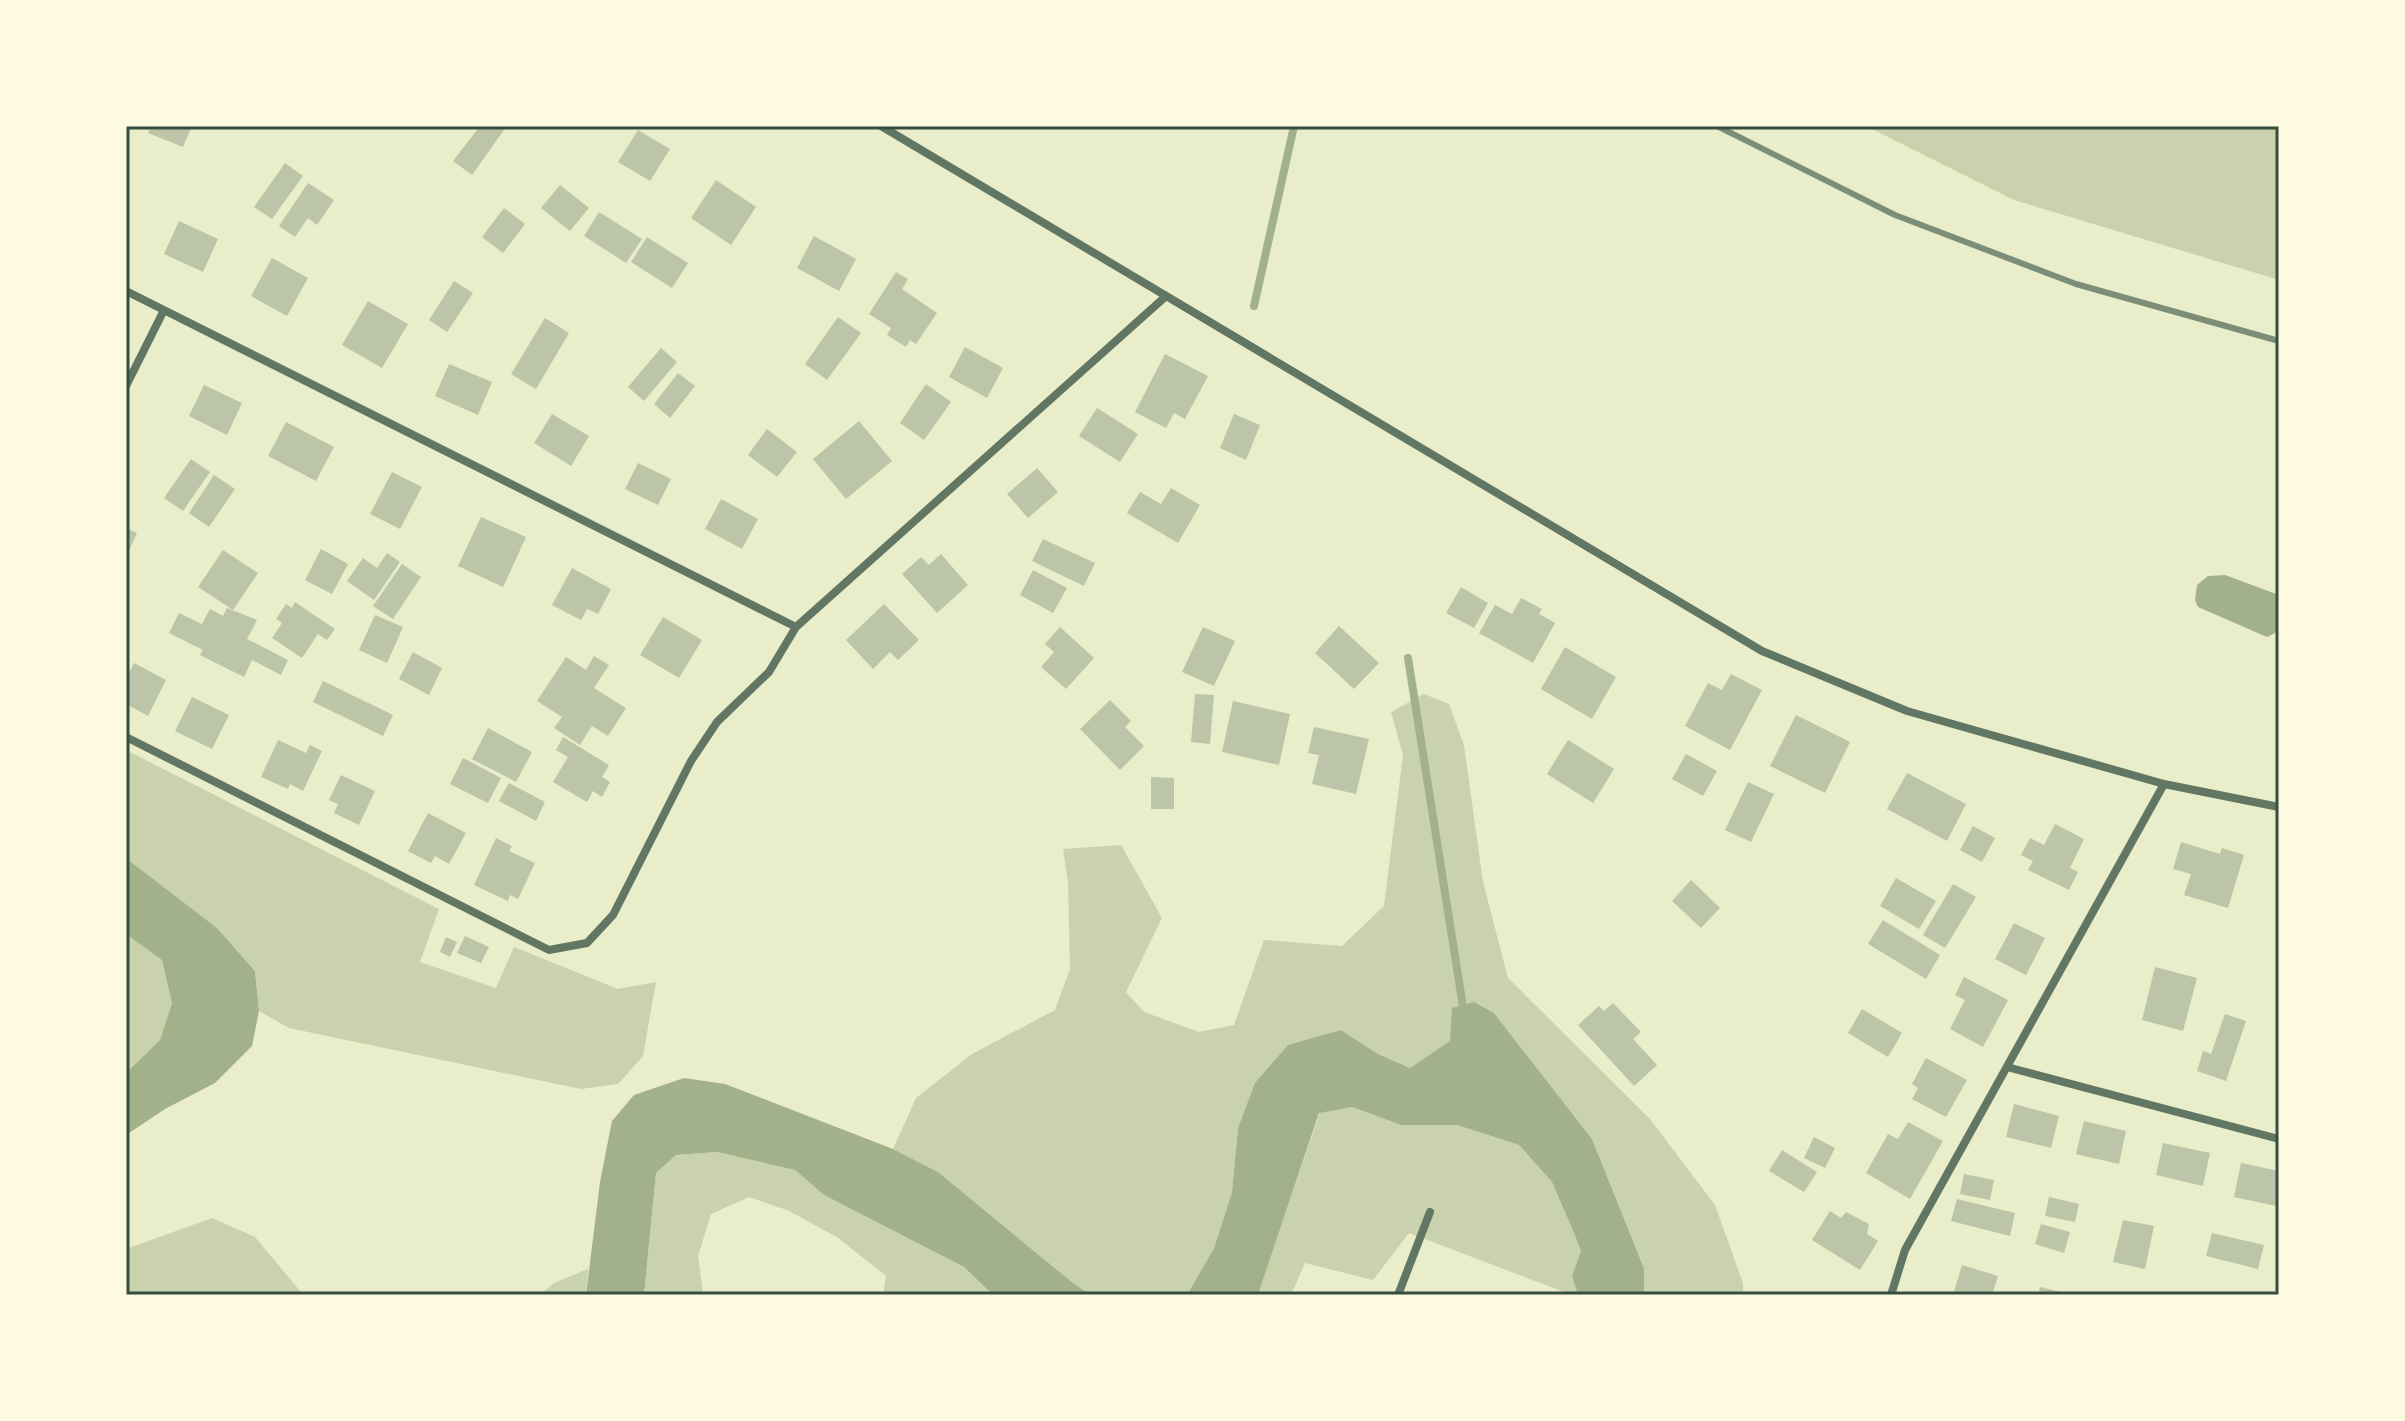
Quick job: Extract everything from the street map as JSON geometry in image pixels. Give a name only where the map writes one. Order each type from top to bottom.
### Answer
[{"type":"street","points":[[881,126],[1762,651],[1907,711],[2164,784],[2279,807]]},
{"type":"street","points":[[126,291],[796,627]]},
{"type":"street","points":[[126,737],[549,950],[587,943],[613,915],[691,761],[717,722],[769,672],[796,627],[1165,297]]},
{"type":"street","points":[[126,386],[164,310]]},
{"type":"street","points":[[1891,1295],[1905,1250],[2164,784]]},
{"type":"street","points":[[2007,1067],[2279,1139]]},
{"type":"street","points":[[1398,1295],[1430,1212]]},
{"type":"shaded area","points":[[1866,126],[2279,126],[2279,280],[2014,200]]},
{"type":"shaded area","points":[[2225,575],[2279,595],[2279,631],[2267,637],[2198,607],[2195,600],[2197,585],[2208,576]]},
{"type":"shaded area","points":[[1424,694],[1449,704],[1464,745],[1483,882],[1508,978],[1650,1119],[1715,1205],[1743,1283],[1743,1295],[1644,1295],[1644,1267],[1592,1139],[1494,1013],[1410,1068],[1378,1054],[1341,1030],[1238,1128],[1232,1192],[1214,1248],[1187,1295],[1091,1295],[938,1172],[893,1149],[916,1098],[972,1054],[1055,1010],[1070,969],[1068,883],[1063,849],[1121,845],[1162,918],[1126,992],[1144,1012],[1199,1032],[1234,1025],[1264,940],[1342,946],[1384,906],[1403,755],[1391,712]]},
{"type":"shaded area","points":[[126,750],[439,909],[420,962],[496,988],[514,947],[618,989],[656,982],[643,1056],[618,1084],[581,1089],[289,1028],[259,1011],[255,971],[217,928],[126,858]]},
{"type":"shaded area","points":[[126,858],[217,928],[255,971],[259,1011],[252,1046],[215,1083],[165,1109],[126,1135],[126,1073],[160,1040],[172,1003],[162,960],[126,934]]},
{"type":"shaded area","points":[[126,934],[163,960],[172,1003],[160,1040],[126,1073]]},
{"type":"shaded area","points":[[1474,1002],[1494,1013],[1592,1139],[1644,1268],[1644,1295],[1578,1295],[1572,1276],[1581,1251],[1574,1233],[1552,1182],[1519,1145],[1457,1125],[1401,1125],[1352,1107],[1319,1113],[1258,1295],[1187,1295],[1214,1248],[1232,1192],[1238,1128],[1255,1083],[1288,1045],[1341,1030],[1378,1054],[1410,1068],[1450,1041],[1452,1008]]},
{"type":"shaded area","points":[[684,1078],[725,1084],[893,1149],[938,1172],[1091,1295],[993,1295],[964,1267],[824,1195],[795,1170],[717,1152],[676,1155],[656,1173],[644,1295],[586,1295],[600,1182],[612,1121],[634,1095]]},
{"type":"shaded area","points":[[1352,1107],[1401,1125],[1457,1125],[1519,1145],[1552,1182],[1574,1233],[1581,1251],[1572,1276],[1578,1295],[1409,1233],[1373,1280],[1305,1263],[1291,1295],[1258,1295],[1320,1112]]},
{"type":"shaded area","points":[[717,1152],[795,1170],[824,1195],[964,1267],[993,1295],[883,1295],[886,1276],[837,1237],[787,1210],[749,1197],[711,1214],[698,1256],[703,1295],[644,1295],[656,1173],[676,1155]]},
{"type":"shaded area","points":[[212,1218],[255,1237],[300,1291],[312,1295],[126,1295],[126,1249]]},
{"type":"shaded area","points":[[588,1269],[586,1295],[540,1295],[554,1283]]},
{"type":"building","points":[[151,126],[192,126],[183,147],[148,133]]},
{"type":"building","points":[[480,126],[506,127],[472,175],[453,161]]},
{"type":"building","points":[[638,130],[670,149],[650,181],[618,162]]},
{"type":"building","points":[[285,163],[303,176],[272,219],[254,207]]},
{"type":"building","points":[[716,180],[756,207],[731,245],[691,218]]},
{"type":"building","points":[[308,183],[334,200],[317,225],[308,218],[295,237],[279,226]]},
{"type":"building","points":[[560,185],[589,208],[570,231],[541,208]]},
{"type":"building","points":[[504,208],[525,224],[503,253],[482,237]]},
{"type":"building","points":[[599,212],[642,239],[626,263],[584,236]]},
{"type":"building","points":[[179,221],[218,239],[203,272],[164,254]]},
{"type":"building","points":[[814,236],[856,259],[839,291],[797,268]]},
{"type":"building","points":[[647,237],[688,263],[672,288],[631,262]]},
{"type":"building","points":[[272,258],[308,278],[287,316],[251,296]]},
{"type":"building","points":[[896,272],[908,279],[902,289],[937,313],[916,344],[910,340],[906,347],[887,335],[891,328],[869,314]]},
{"type":"building","points":[[454,281],[473,293],[447,332],[429,320]]},
{"type":"building","points":[[368,301],[408,324],[382,368],[342,345]]},
{"type":"building","points":[[838,317],[861,333],[827,380],[805,364]]},
{"type":"building","points":[[545,318],[569,333],[536,389],[511,374]]},
{"type":"building","points":[[965,347],[1003,368],[987,398],[949,377]]},
{"type":"building","points":[[661,348],[677,362],[644,401],[628,387]]},
{"type":"building","points":[[1165,354],[1208,376],[1185,419],[1174,413],[1166,428],[1135,412]]},
{"type":"building","points":[[449,364],[492,382],[478,415],[435,396]]},
{"type":"building","points":[[678,373],[695,386],[670,418],[654,404]]},
{"type":"building","points":[[926,384],[951,402],[924,440],[900,423]]},
{"type":"building","points":[[204,385],[242,403],[227,435],[189,416]]},
{"type":"building","points":[[1097,408],[1138,434],[1120,462],[1079,436]]},
{"type":"building","points":[[552,414],[589,436],[571,466],[534,443]]},
{"type":"building","points":[[1234,414],[1260,425],[1246,460],[1220,448]]},
{"type":"building","points":[[859,421],[892,461],[846,499],[813,459]]},
{"type":"building","points":[[286,422],[334,447],[316,481],[268,456]]},
{"type":"building","points":[[767,429],[797,452],[777,477],[748,455]]},
{"type":"building","points":[[191,459],[210,472],[183,511],[164,498]]},
{"type":"building","points":[[638,463],[671,479],[658,505],[625,489]]},
{"type":"building","points":[[1037,468],[1058,492],[1028,518],[1007,494]]},
{"type":"building","points":[[392,472],[422,487],[400,529],[370,514]]},
{"type":"building","points":[[214,475],[235,489],[209,527],[189,513]]},
{"type":"building","points":[[1171,488],[1200,505],[1178,543],[1127,513],[1140,492],[1161,504]]},
{"type":"building","points":[[721,499],[758,519],[742,549],[705,529]]},
{"type":"building","points":[[481,517],[526,537],[503,587],[458,566]]},
{"type":"building","points":[[126,528],[137,533],[126,557]]},
{"type":"building","points":[[1043,539],[1095,563],[1084,586],[1032,561]]},
{"type":"building","points":[[321,549],[348,564],[332,594],[305,580]]},
{"type":"building","points":[[223,550],[258,573],[233,610],[198,587]]},
{"type":"building","points":[[387,553],[400,562],[374,600],[347,581],[363,558],[377,568]]},
{"type":"building","points":[[941,554],[968,585],[937,613],[902,574],[921,557],[929,565]]},
{"type":"building","points":[[402,564],[421,577],[393,619],[373,606]]},
{"type":"building","points":[[572,568],[611,589],[598,614],[587,609],[581,620],[552,605]]},
{"type":"building","points":[[1033,570],[1067,588],[1053,613],[1020,595]]},
{"type":"building","points":[[1461,587],[1488,603],[1474,628],[1446,613]]},
{"type":"building","points":[[1521,598],[1542,609],[1539,614],[1555,623],[1533,663],[1479,633],[1495,605],[1512,614]]},
{"type":"building","points":[[295,602],[335,629],[327,640],[318,634],[302,658],[272,638],[282,623],[276,619],[286,604],[292,608]]},
{"type":"building","points":[[884,604],[919,640],[898,660],[890,652],[873,669],[846,640]]},
{"type":"building","points":[[227,608],[257,620],[247,639],[288,660],[281,675],[252,660],[244,677],[200,655],[203,650],[169,633],[179,613],[202,624],[210,609],[223,616]]},
{"type":"building","points":[[375,615],[403,627],[387,663],[359,650]]},
{"type":"building","points":[[663,617],[702,640],[679,678],[640,655]]},
{"type":"building","points":[[1339,626],[1379,663],[1354,689],[1315,653]]},
{"type":"building","points":[[1060,627],[1094,658],[1066,689],[1041,667],[1054,652],[1045,644]]},
{"type":"building","points":[[1203,627],[1235,641],[1214,686],[1182,672]]},
{"type":"building","points":[[1565,647],[1616,677],[1592,719],[1541,689]]},
{"type":"building","points":[[413,652],[442,668],[429,695],[399,679]]},
{"type":"building","points":[[594,656],[609,665],[594,688],[626,708],[608,736],[592,726],[580,745],[554,728],[562,717],[537,701],[566,657],[586,670]]},
{"type":"building","points":[[134,663],[166,680],[148,716],[126,704],[126,679]]},
{"type":"building","points":[[1731,674],[1762,690],[1730,750],[1685,726],[1708,683],[1722,690]]},
{"type":"building","points":[[323,681],[393,715],[383,736],[313,702]]},
{"type":"building","points":[[1195,694],[1214,695],[1210,744],[1191,742]]},
{"type":"building","points":[[192,697],[229,715],[212,749],[175,731]]},
{"type":"building","points":[[1110,700],[1131,721],[1125,727],[1144,746],[1120,770],[1080,729]]},
{"type":"building","points":[[1233,701],[1290,714],[1279,765],[1222,752]]},
{"type":"building","points":[[1796,715],[1850,742],[1825,793],[1770,766]]},
{"type":"building","points":[[1314,727],[1369,739],[1356,794],[1312,784],[1319,755],[1308,753]]},
{"type":"building","points":[[488,728],[532,752],[516,782],[472,759]]},
{"type":"building","points":[[563,737],[609,765],[602,777],[610,782],[602,797],[593,791],[587,802],[553,782],[568,757],[556,750]]},
{"type":"building","points":[[278,740],[306,753],[310,745],[322,751],[303,791],[290,784],[288,789],[261,777]]},
{"type":"building","points":[[1568,740],[1614,769],[1593,803],[1547,774]]},
{"type":"building","points":[[1686,754],[1717,771],[1703,796],[1672,779]]},
{"type":"building","points":[[463,758],[501,778],[488,803],[450,784]]},
{"type":"building","points":[[1907,773],[1966,804],[1947,841],[1887,809]]},
{"type":"building","points":[[341,775],[375,791],[359,825],[334,813],[338,804],[329,800]]},
{"type":"building","points":[[1151,777],[1174,778],[1174,809],[1151,809]]},
{"type":"building","points":[[1748,782],[1774,794],[1751,842],[1725,830]]},
{"type":"building","points":[[509,783],[545,802],[536,821],[499,801]]},
{"type":"building","points":[[428,813],[466,833],[449,864],[435,856],[431,863],[408,851]]},
{"type":"building","points":[[2055,824],[2084,839],[2070,868],[2078,872],[2069,890],[2028,870],[2033,861],[2021,855],[2030,838],[2044,845]]},
{"type":"building","points":[[1973,826],[1995,838],[1982,862],[1960,850]]},
{"type":"building","points":[[496,838],[512,846],[509,851],[535,863],[518,899],[510,895],[508,901],[474,885]]},
{"type":"building","points":[[2181,842],[2220,854],[2222,848],[2244,855],[2228,908],[2184,895],[2191,874],[2173,869]]},
{"type":"building","points":[[1896,878],[1936,901],[1919,929],[1880,906]]},
{"type":"building","points":[[1691,880],[1720,908],[1701,928],[1672,901]]},
{"type":"building","points":[[1953,884],[1976,897],[1945,948],[1923,935]]},
{"type":"building","points":[[1883,920],[1940,955],[1926,979],[1868,944]]},
{"type":"building","points":[[2014,923],[2045,938],[2026,975],[1995,959]]},
{"type":"building","points":[[465,936],[489,947],[481,963],[457,953]]},
{"type":"building","points":[[446,937],[457,942],[450,957],[440,952]]},
{"type":"building","points":[[2155,967],[2197,978],[2183,1031],[2142,1020]]},
{"type":"building","points":[[1964,977],[2008,1000],[1983,1047],[1950,1029],[1965,1000],[1955,995]]},
{"type":"building","points":[[1613,1003],[1641,1032],[1633,1039],[1657,1065],[1634,1086],[1578,1025],[1599,1006],[1604,1011]]},
{"type":"building","points":[[1862,1009],[1902,1033],[1888,1057],[1848,1033]]},
{"type":"building","points":[[2225,1014],[2246,1021],[2226,1081],[2197,1071],[2203,1051],[2211,1054]]},
{"type":"building","points":[[1926,1058],[1967,1080],[1946,1117],[1912,1099],[1918,1088],[1912,1084]]},
{"type":"building","points":[[2014,1104],[2059,1116],[2051,1148],[2006,1137]]},
{"type":"building","points":[[2084,1121],[2126,1131],[2119,1164],[2076,1154]]},
{"type":"building","points":[[1908,1122],[1943,1141],[1910,1199],[1866,1173],[1888,1134],[1898,1139]]},
{"type":"building","points":[[1814,1137],[1835,1148],[1825,1168],[1804,1158]]},
{"type":"building","points":[[2163,1143],[2210,1153],[2203,1186],[2156,1175]]},
{"type":"building","points":[[1782,1150],[1817,1172],[1804,1192],[1769,1171]]},
{"type":"building","points":[[2241,1163],[2279,1171],[2276,1206],[2234,1197]]},
{"type":"building","points":[[1964,1174],[1994,1180],[1990,1200],[1960,1194]]},
{"type":"building","points":[[2049,1197],[2079,1204],[2075,1222],[2045,1216]]},
{"type":"building","points":[[1957,1199],[2015,1213],[2010,1236],[1951,1221]]},
{"type":"building","points":[[1830,1211],[1841,1218],[1846,1212],[1869,1224],[1867,1234],[1878,1241],[1860,1270],[1812,1240]]},
{"type":"building","points":[[2123,1220],[2154,1226],[2145,1269],[2113,1262]]},
{"type":"building","points":[[2041,1224],[2070,1232],[2064,1253],[2035,1244]]},
{"type":"building","points":[[2212,1233],[2264,1245],[2258,1269],[2206,1256]]},
{"type":"building","points":[[1962,1265],[1998,1276],[1992,1295],[1953,1295]]},
{"type":"building","points":[[2040,1287],[2070,1294],[2070,1295],[2038,1295]]},
{"type":"waterway","points":[[1254,306],[1294,126]]},
{"type":"waterway","points":[[1408,658],[1464,1013]]},
{"type":"railway","points":[[1717,126],[1895,215],[2076,284],[2279,341]]}]
